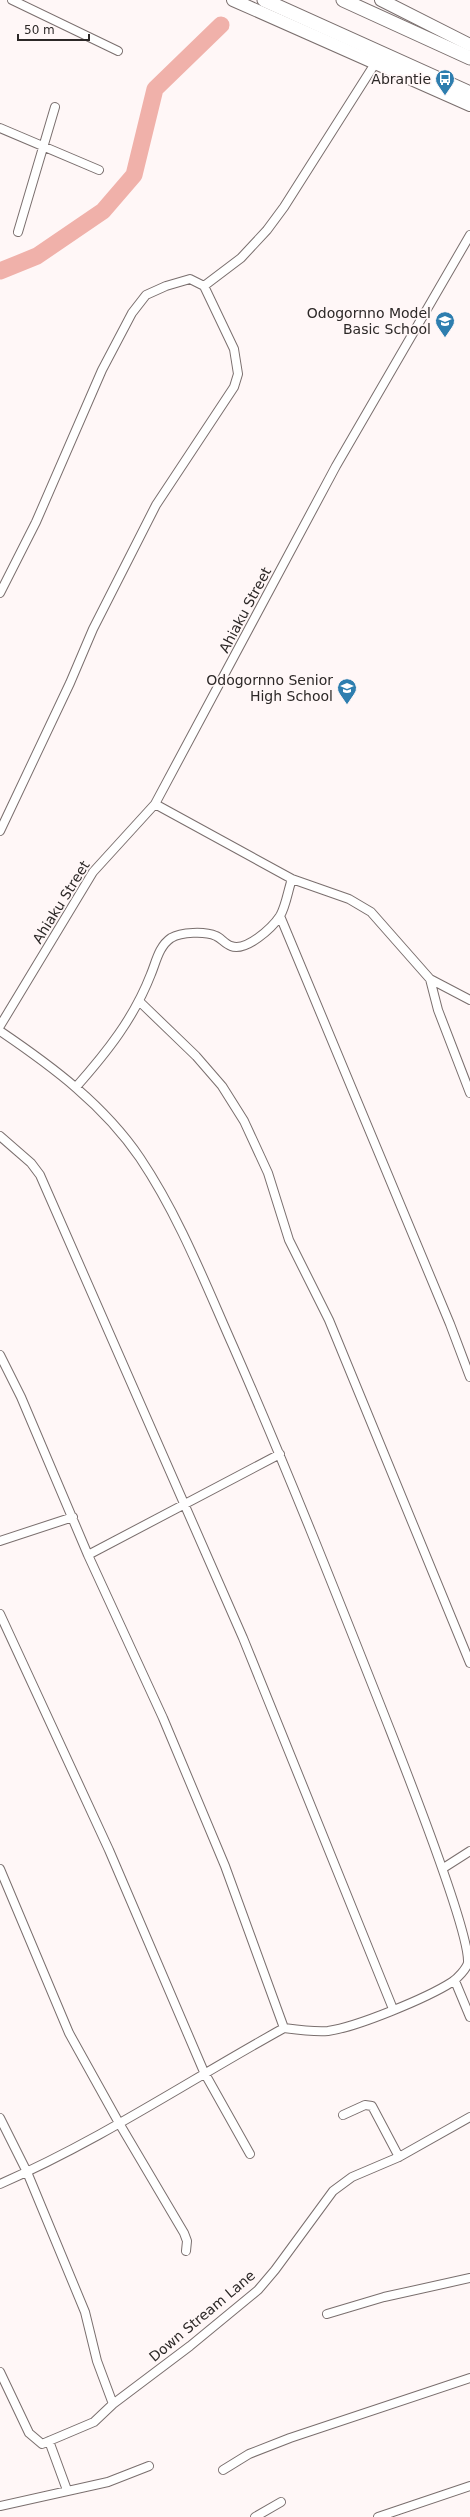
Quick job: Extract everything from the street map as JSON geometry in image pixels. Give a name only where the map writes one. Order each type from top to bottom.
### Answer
[{"type":"main road","points":[[264,0],[470,92]]},
{"type":"main road","points":[[343,0],[470,58]]},
{"type":"street","points":[[12,0],[118,51]]},
{"type":"street","points":[[233,0],[376,62],[470,105]]},
{"type":"street","points":[[381,0],[470,45]]},
{"type":"street","points":[[204,286],[241,258],[267,230],[284,207],[376,62]]},
{"type":"street","points":[[18,232],[55,107]]},
{"type":"street","points":[[0,128],[99,170]]},
{"type":"street","name":"Ahiaku Street","points":[[0,1026],[93,872],[155,804],[336,466],[470,235]]},
{"type":"street","points":[[0,593],[36,522],[102,370],[132,313],[146,295],[166,286],[190,279],[204,286],[234,349],[238,374],[234,387],[156,505],[93,629],[70,684],[0,831]]},
{"type":"street","points":[[155,804],[292,879],[349,899],[371,912],[430,979],[470,1000]]},
{"type":"street","points":[[76,1087],[116,1040],[140,1002],[163,945],[172,937],[181,934],[208,934],[216,936],[231,946],[245,946],[262,935],[280,916],[292,879]]},
{"type":"street","points":[[280,916],[450,1324],[470,1377]]},
{"type":"street","points":[[430,979],[438,1010],[470,1093]]},
{"type":"street","points":[[140,1002],[196,1056],[222,1086],[244,1121],[268,1174],[289,1240],[329,1320],[470,1663]]},
{"type":"street","points":[[0,1031],[43,1060],[76,1087],[108,1117],[140,1158],[168,1206],[202,1275],[280,1454],[445,1867],[470,1948],[469,1964],[455,1981],[351,2026],[330,2030],[308,2031],[284,2028],[204,2072],[119,2123],[27,2172],[0,2184]]},
{"type":"street","points":[[0,1136],[22,1154],[40,1175],[244,1638],[308,1802],[393,2009]]},
{"type":"street","points":[[0,1355],[21,1397],[73,1517],[88,1556],[163,1718],[225,1866],[284,2028]]},
{"type":"street","points":[[88,1556],[280,1454]]},
{"type":"street","points":[[0,1541],[73,1517]]},
{"type":"street","points":[[0,1614],[109,1850],[204,2072],[250,2154]]},
{"type":"street","points":[[445,1867],[470,1851]]},
{"type":"street","points":[[0,1869],[69,2032],[119,2123],[184,2234],[187,2241],[186,2251]]},
{"type":"street","points":[[455,1981],[470,2017]]},
{"type":"street","points":[[343,2115],[365,2105],[372,2106],[399,2157]]},
{"type":"street","name":"Down Stream Lane","points":[[49,2441],[94,2422],[113,2404],[190,2346],[258,2290],[275,2270],[332,2191],[352,2177],[399,2157],[470,2117]]},
{"type":"street","points":[[0,2118],[27,2172],[85,2312],[97,2361],[113,2404]]},
{"type":"street","points":[[327,2314],[384,2297],[470,2278]]},
{"type":"street","points":[[0,2372],[30,2433],[42,2444],[49,2441],[67,2490]]},
{"type":"street","points":[[223,2470],[249,2454],[290,2438],[470,2378]]},
{"type":"street","points":[[0,2506],[108,2482],[149,2466]]},
{"type":"street","points":[[378,2517],[470,2486]]},
{"type":"street","points":[[254,2517],[281,2502]]},
{"type":"waterway","points":[[0,271],[37,256],[103,211],[134,175],[155,89],[221,25]]},
{"type":"place","name":"Abrantie","points":[[445,96]]},
{"type":"place","name":"Odogornno Model Basic School","points":[[445,338]]},
{"type":"place","name":"Odogornno Senior High School","points":[[347,705]]}]
